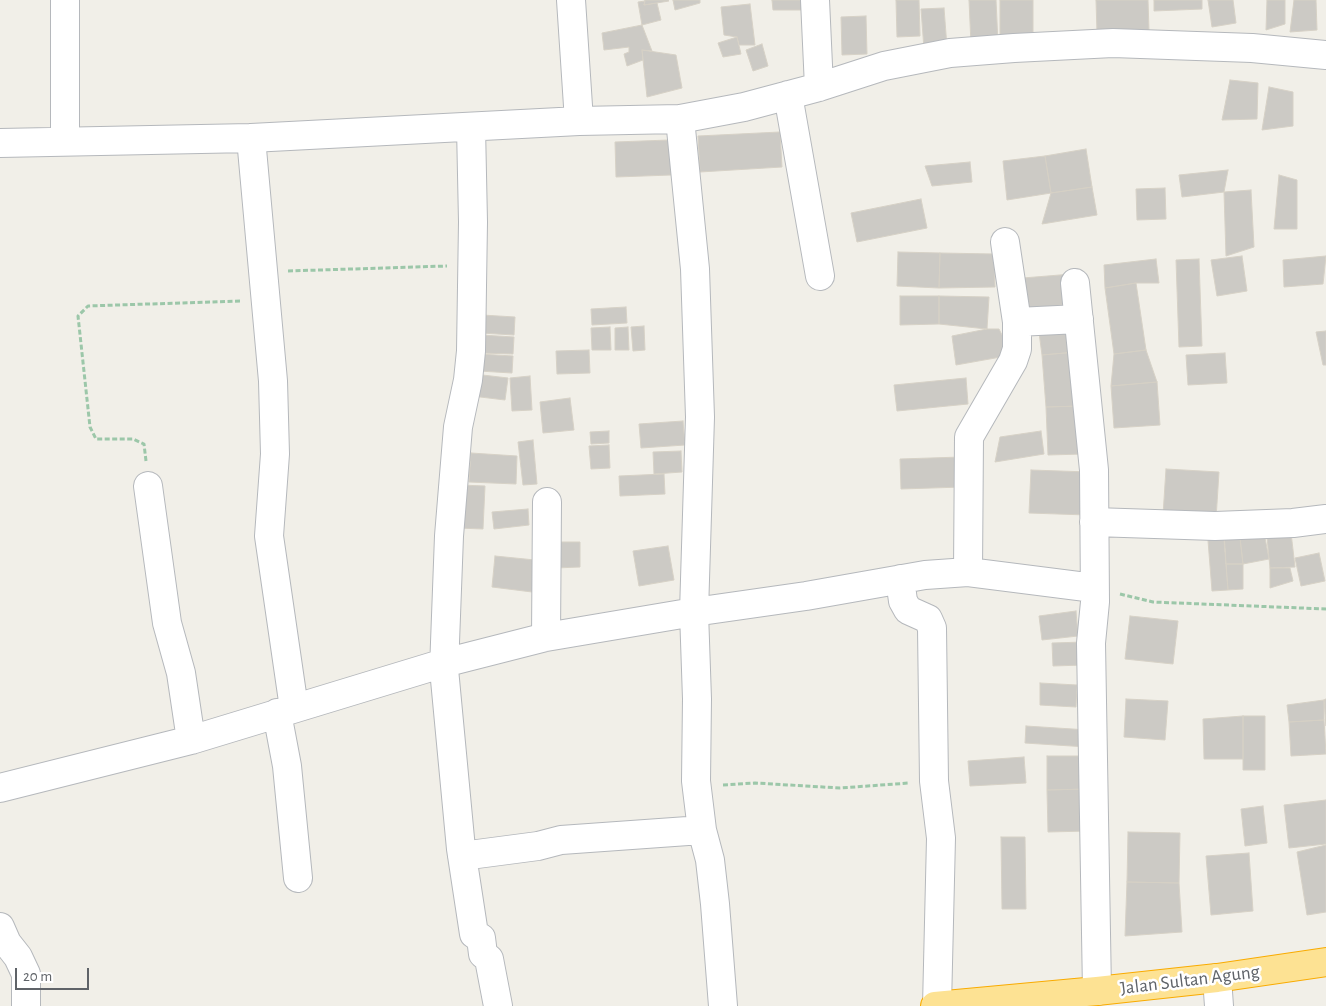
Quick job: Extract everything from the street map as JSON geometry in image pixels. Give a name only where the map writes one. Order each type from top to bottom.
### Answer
[{"type":"highway","name":"Jalan Sultan Agung","points":[[936,1006],[1019,1002],[1218,978],[1326,962]]},
{"type":"street","points":[[65,0],[65,141]]},
{"type":"street","points":[[571,0],[578,121]]},
{"type":"street","points":[[815,0],[819,88]]},
{"type":"street","points":[[0,143],[251,138],[578,121],[680,119],[744,107],[819,88],[884,66],[950,52],[1113,43],[1252,48],[1326,55]]},
{"type":"street","points":[[788,95],[820,276]]},
{"type":"street","points":[[680,119],[695,269],[700,416],[694,623],[697,699],[697,786],[702,830],[710,860],[716,904],[722,1006]]},
{"type":"street","points":[[471,127],[472,266],[470,371],[458,427],[449,536],[444,672],[462,856],[474,934],[481,938],[484,954],[490,960],[498,1006]]},
{"type":"street","points":[[251,138],[273,381],[275,454],[269,536],[283,719],[298,878]]},
{"type":"street","points":[[968,572],[969,437],[1013,361],[1017,349],[1016,322],[1005,242]]},
{"type":"street","points":[[1075,283],[1094,470],[1094,590],[1091,643],[1097,992]]},
{"type":"street","points":[[1016,322],[1079,319]]},
{"type":"street","points":[[148,486],[167,623],[180,673],[191,740]]},
{"type":"street","points":[[546,637],[547,502]]},
{"type":"street","points":[[1094,522],[1216,526],[1293,523],[1326,519]]},
{"type":"street","points":[[0,788],[283,719],[444,672],[546,637],[694,623],[806,596],[901,588],[925,575],[968,572],[1094,590]]},
{"type":"street","points":[[901,588],[908,610],[928,619],[932,628],[934,781],[941,838],[936,1006]]},
{"type":"street","points":[[462,856],[538,846],[561,840],[702,830]]},
{"type":"street","points":[[0,927],[7,943],[18,958],[26,974],[26,1006]]},
{"type":"street","points":[[1218,978],[1219,1006]]},
{"type":"path","points":[[263,272],[472,266]]},
{"type":"path","points":[[148,486],[144,444],[133,440],[96,438],[90,427],[78,316],[88,306],[266,300]]},
{"type":"path","points":[[1094,590],[1153,602],[1326,609]]},
{"type":"path","points":[[697,786],[755,783],[840,788],[934,781]]},
{"type":"building","points":[[645,0],[668,0],[669,1],[644,5]]},
{"type":"building","points":[[673,0],[700,0],[700,3],[675,10]]},
{"type":"building","points":[[772,0],[809,0],[810,10],[773,10]]},
{"type":"building","points":[[896,0],[919,0],[920,36],[897,37]]},
{"type":"building","points":[[969,0],[996,0],[998,43],[971,44]]},
{"type":"building","points":[[1000,0],[1033,0],[1033,35],[1000,35]]},
{"type":"building","points":[[1096,0],[1148,0],[1149,31],[1097,33]]},
{"type":"building","points":[[1154,0],[1202,0],[1202,9],[1154,11]]},
{"type":"building","points":[[1208,0],[1233,0],[1236,23],[1212,27]]},
{"type":"building","points":[[1267,0],[1285,0],[1285,24],[1266,30]]},
{"type":"building","points":[[1294,0],[1316,0],[1317,30],[1290,32]]},
{"type":"building","points":[[645,1],[644,5],[657,3],[661,20],[642,25],[638,2]]},
{"type":"building","points":[[750,4],[755,45],[739,45],[737,37],[724,35],[721,7]]},
{"type":"building","points":[[944,8],[947,47],[924,49],[921,9]]},
{"type":"building","points":[[866,16],[867,54],[842,55],[841,17]]},
{"type":"building","points":[[642,25],[652,51],[642,50],[643,60],[627,66],[624,54],[629,52],[629,47],[604,50],[602,33]]},
{"type":"building","points":[[737,37],[741,54],[723,57],[718,43]]},
{"type":"building","points":[[762,44],[768,66],[753,71],[746,50]]},
{"type":"building","points":[[642,50],[676,55],[682,88],[647,97]]},
{"type":"building","points":[[1230,80],[1258,83],[1257,119],[1222,120]]},
{"type":"building","points":[[1269,87],[1293,92],[1293,126],[1262,130]]},
{"type":"building","points":[[780,132],[782,167],[700,172],[698,136]]},
{"type":"building","points":[[669,140],[671,175],[616,177],[615,142]]},
{"type":"building","points":[[1086,149],[1092,187],[1051,193],[1045,156]]},
{"type":"building","points":[[1045,156],[1051,193],[1007,200],[1003,161]]},
{"type":"building","points":[[970,162],[972,182],[932,186],[925,166]]},
{"type":"building","points":[[1228,170],[1224,192],[1182,197],[1179,175]]},
{"type":"building","points":[[1279,175],[1297,180],[1297,229],[1274,229]]},
{"type":"building","points":[[1092,187],[1097,215],[1042,224],[1051,193]]},
{"type":"building","points":[[1165,188],[1166,219],[1137,220],[1136,189]]},
{"type":"building","points":[[1251,190],[1254,247],[1226,256],[1224,192]]},
{"type":"building","points":[[921,199],[927,228],[857,242],[851,213]]},
{"type":"building","points":[[898,252],[940,253],[939,288],[897,286]]},
{"type":"building","points":[[940,253],[994,254],[995,287],[939,288]]},
{"type":"building","points":[[1242,256],[1247,291],[1217,296],[1211,260]]},
{"type":"building","points":[[1326,256],[1323,284],[1284,287],[1283,260]]},
{"type":"building","points":[[1156,259],[1159,283],[1136,283],[1105,288],[1104,265]]},
{"type":"building","points":[[1199,259],[1202,346],[1179,347],[1176,260]]},
{"type":"building","points":[[1072,274],[1075,312],[1026,315],[1023,278]]},
{"type":"building","points":[[1136,283],[1146,350],[1114,354],[1105,288]]},
{"type":"building","points":[[900,296],[939,296],[939,324],[900,325]]},
{"type":"building","points":[[939,296],[989,297],[987,329],[939,324]]},
{"type":"building","points":[[626,307],[627,323],[592,325],[591,309]]},
{"type":"building","points":[[482,315],[515,317],[514,335],[481,333]]},
{"type":"building","points":[[1075,322],[1076,352],[1042,355],[1038,325]]},
{"type":"building","points":[[644,326],[645,350],[633,351],[631,327]]},
{"type":"building","points":[[610,327],[611,350],[592,350],[591,328]]},
{"type":"building","points":[[628,327],[629,350],[615,350],[615,328]]},
{"type":"building","points":[[987,329],[999,329],[1012,355],[956,365],[952,336]]},
{"type":"building","points":[[1326,331],[1326,365],[1323,365],[1316,332]]},
{"type":"building","points":[[481,335],[514,337],[513,354],[480,353]]},
{"type":"building","points":[[589,350],[590,373],[557,374],[556,351]]},
{"type":"building","points":[[1146,350],[1157,382],[1111,386],[1114,354]]},
{"type":"building","points":[[1076,352],[1080,406],[1046,407],[1042,355]]},
{"type":"building","points":[[1225,353],[1227,383],[1188,385],[1186,355]]},
{"type":"building","points":[[479,354],[513,356],[512,373],[479,371]]},
{"type":"building","points":[[474,374],[508,378],[505,400],[472,396]]},
{"type":"building","points":[[530,376],[532,410],[512,411],[510,378]]},
{"type":"building","points":[[966,378],[968,404],[897,411],[894,385]]},
{"type":"building","points":[[1157,382],[1160,425],[1114,428],[1111,386]]},
{"type":"building","points":[[570,398],[574,430],[543,433],[540,402]]},
{"type":"building","points":[[1080,406],[1083,454],[1048,455],[1046,407]]},
{"type":"building","points":[[683,421],[685,445],[641,448],[639,424]]},
{"type":"building","points":[[609,431],[609,443],[591,444],[590,432]]},
{"type":"building","points":[[1041,431],[1044,454],[995,462],[1000,437]]},
{"type":"building","points":[[533,440],[537,484],[523,485],[518,442]]},
{"type":"building","points":[[609,445],[610,468],[591,469],[589,446]]},
{"type":"building","points":[[681,451],[682,472],[654,474],[653,452]]},
{"type":"building","points":[[471,453],[517,456],[516,484],[469,482]]},
{"type":"building","points":[[961,457],[962,487],[901,489],[900,459]]},
{"type":"building","points":[[1166,469],[1219,472],[1216,519],[1163,515]]},
{"type":"building","points":[[1031,470],[1089,472],[1087,515],[1029,513]]},
{"type":"building","points":[[664,474],[665,494],[620,496],[619,476]]},
{"type":"building","points":[[460,485],[485,486],[483,529],[458,528]]},
{"type":"building","points":[[528,509],[529,525],[494,529],[492,512]]},
{"type":"building","points":[[1290,524],[1295,567],[1270,568],[1266,527]]},
{"type":"building","points":[[1223,527],[1228,590],[1212,591],[1207,528]]},
{"type":"building","points":[[1263,527],[1269,559],[1243,564],[1239,529]]},
{"type":"building","points":[[1239,529],[1243,564],[1226,564],[1224,531]]},
{"type":"building","points":[[555,542],[580,542],[580,567],[555,568]]},
{"type":"building","points":[[668,546],[674,580],[639,586],[633,551]]},
{"type":"building","points":[[1319,553],[1325,581],[1301,586],[1295,558]]},
{"type":"building","points":[[495,556],[535,560],[532,592],[492,587]]},
{"type":"building","points":[[1226,564],[1243,564],[1243,589],[1228,590]]},
{"type":"building","points":[[1270,568],[1290,568],[1293,581],[1270,588]]},
{"type":"building","points":[[1076,611],[1078,636],[1042,640],[1039,616]]},
{"type":"building","points":[[1130,616],[1178,621],[1173,664],[1125,659]]},
{"type":"building","points":[[1084,642],[1084,665],[1053,666],[1052,643]]},
{"type":"building","points":[[1040,683],[1077,685],[1076,707],[1040,705]]},
{"type":"building","points":[[1126,699],[1168,701],[1165,740],[1124,737]]},
{"type":"building","points":[[1326,699],[1326,726],[1324,700]]},
{"type":"building","points":[[1324,700],[1324,720],[1289,722],[1287,705]]},
{"type":"building","points":[[1243,716],[1265,716],[1265,770],[1243,770]]},
{"type":"building","points":[[1243,716],[1243,759],[1204,759],[1203,719]]},
{"type":"building","points":[[1324,720],[1326,754],[1291,756],[1289,722]]},
{"type":"building","points":[[1026,726],[1088,730],[1087,747],[1025,743]]},
{"type":"building","points":[[1047,756],[1087,756],[1088,789],[1047,790]]},
{"type":"building","points":[[1024,757],[1026,783],[970,786],[968,761]]},
{"type":"building","points":[[1088,789],[1088,831],[1048,832],[1047,790]]},
{"type":"building","points":[[1326,800],[1326,844],[1289,848],[1284,805]]},
{"type":"building","points":[[1263,806],[1267,843],[1245,846],[1241,809]]},
{"type":"building","points":[[1128,832],[1180,833],[1179,883],[1127,882]]},
{"type":"building","points":[[1001,837],[1025,837],[1026,909],[1002,909]]},
{"type":"building","points":[[1326,845],[1326,912],[1307,915],[1297,852]]},
{"type":"building","points":[[1249,853],[1253,911],[1211,915],[1206,856]]},
{"type":"building","points":[[1127,882],[1179,883],[1182,932],[1125,936]]}]
